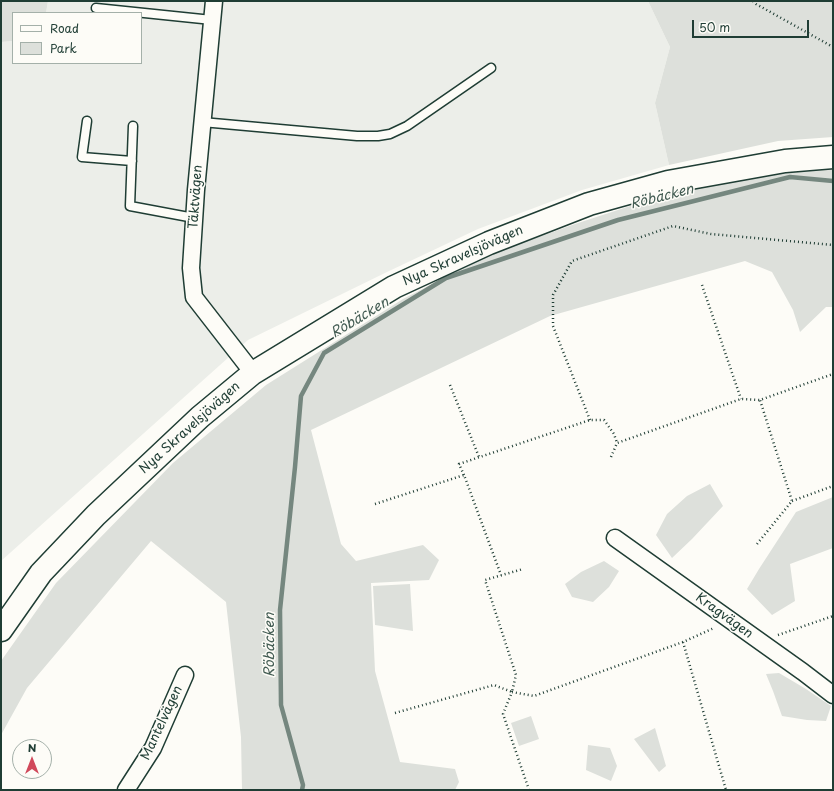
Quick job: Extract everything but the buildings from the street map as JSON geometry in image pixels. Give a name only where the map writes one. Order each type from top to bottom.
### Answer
[{"type":"main road","name":"Nya Skravelsjövägen","points":[[1,630],[41,573],[96,514],[200,418],[253,372],[394,287],[489,243],[589,204],[668,182],[785,161],[833,156]]},
{"type":"street","name":"Täktvägen","points":[[214,1],[194,218],[191,268],[194,297],[253,372]]},
{"type":"street","name":"Kragvägen","points":[[615,538],[731,620],[833,695]]},
{"type":"street","name":"Mantelvägen","points":[[126,790],[154,748],[185,675]]},
{"type":"lane","points":[[96,8],[135,12]]},
{"type":"lane","points":[[142,13],[212,20]]},
{"type":"lane","points":[[202,122],[357,136],[378,136],[390,134],[407,126],[491,68]]},
{"type":"lane","points":[[87,121],[82,157],[132,161]]},
{"type":"lane","points":[[133,126],[130,206],[194,218]]},
{"type":"path","points":[[753,1],[833,47]]},
{"type":"path","points":[[590,420],[553,326],[553,295],[572,261],[673,226],[711,234],[833,245]]},
{"type":"path","points":[[702,285],[741,399]]},
{"type":"path","points":[[610,457],[617,443],[741,399],[760,400],[833,374]]},
{"type":"path","points":[[450,385],[479,457]]},
{"type":"path","points":[[760,400],[792,501]]},
{"type":"path","points":[[501,576],[459,464],[590,420],[604,420],[614,434],[617,443]]},
{"type":"path","points":[[375,504],[464,475]]},
{"type":"path","points":[[758,544],[792,501],[833,486]]},
{"type":"path","points":[[523,570],[485,580],[516,675],[512,692],[503,714],[529,790]]},
{"type":"path","points":[[760,642],[833,616]]},
{"type":"path","points":[[395,713],[494,685],[512,692],[534,696],[683,642],[731,620]]},
{"type":"path","points":[[683,642],[726,790]]},
{"type":"shaded area","points":[[48,1],[648,1],[670,47],[655,103],[669,165],[582,190],[478,229],[248,340],[1,561],[1,42],[12,41],[12,64],[142,64],[142,12],[46,12]]},
{"type":"green space","points":[[1,1],[48,1],[46,12],[12,12],[12,41],[1,42]]},
{"type":"green space","points":[[648,1],[833,1],[833,137],[778,141],[669,165],[655,103],[670,47]]},
{"type":"green space","points":[[833,169],[833,307],[826,307],[800,332],[793,310],[772,272],[745,261],[550,316],[311,430],[341,544],[356,561],[423,545],[439,560],[429,580],[371,583],[375,671],[400,762],[455,769],[459,782],[455,790],[242,790],[241,737],[226,602],[151,541],[27,688],[1,735],[1,661],[56,583],[173,463],[266,385],[403,299],[488,255],[575,224],[670,193],[792,172]]},
{"type":"green space","points":[[710,484],[723,506],[672,558],[656,535],[667,514],[687,496]]},
{"type":"green space","points":[[833,497],[833,548],[790,564],[795,601],[772,615],[747,589],[796,512]]},
{"type":"green space","points":[[604,561],[619,571],[609,587],[593,602],[572,597],[565,584],[581,572]]},
{"type":"green space","points":[[410,584],[413,631],[375,625],[373,586]]},
{"type":"green space","points":[[779,673],[831,706],[826,721],[782,716],[766,674]]},
{"type":"green space","points":[[531,716],[539,739],[519,746],[511,723]]},
{"type":"green space","points":[[655,728],[666,766],[659,772],[634,739]]},
{"type":"green space","points":[[588,745],[610,748],[617,766],[611,781],[586,770]]},
{"type":"waterway","name":"Röbäcken","points":[[302,790],[303,785],[281,705],[280,610],[301,396],[324,353],[446,278],[618,220],[790,177],[833,181]]}]
